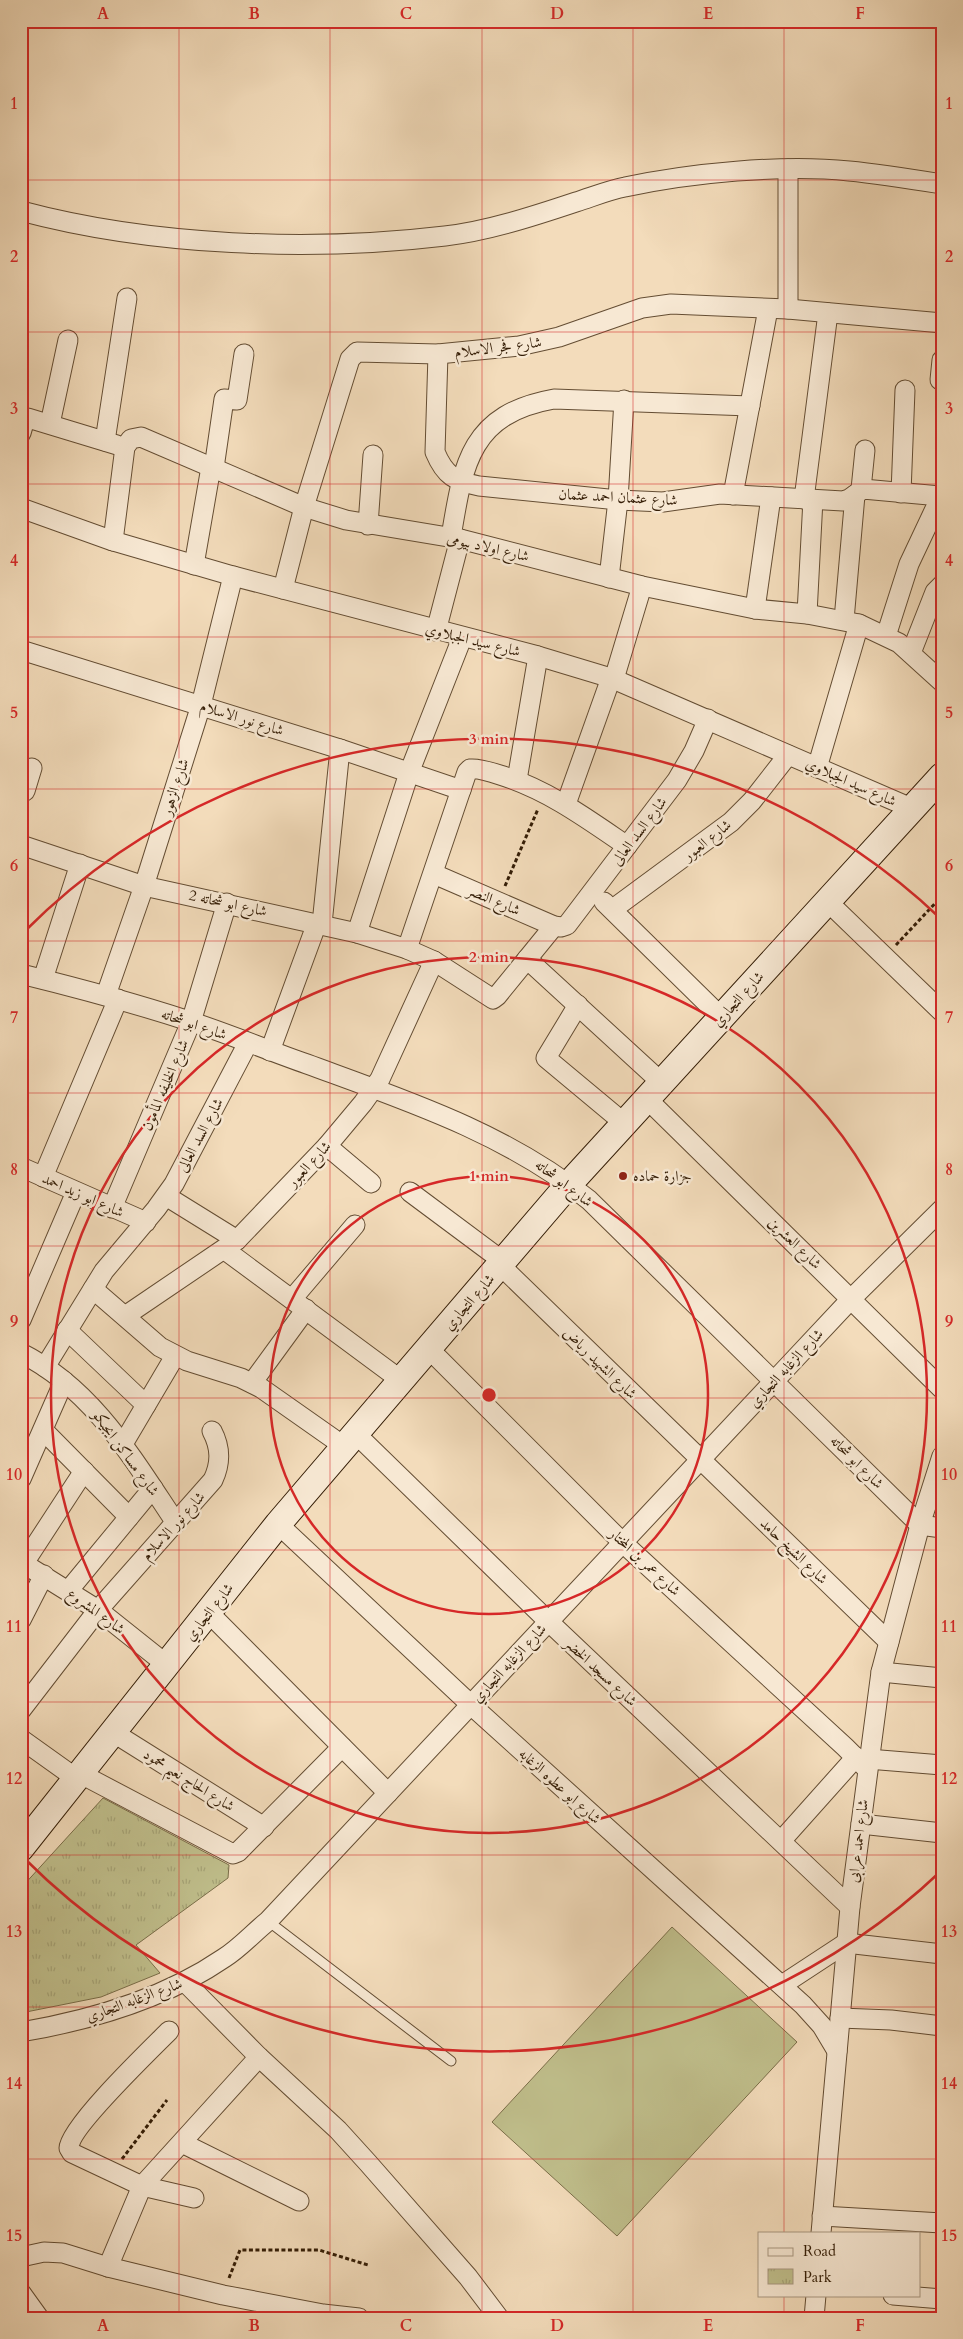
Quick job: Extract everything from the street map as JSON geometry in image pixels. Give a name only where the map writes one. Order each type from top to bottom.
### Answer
[{"type":"street","points":[[788,168],[788,310]]},
{"type":"street","points":[[21,211],[50,219],[138,235],[242,243],[356,243],[447,236],[529,217],[624,187],[706,175],[788,168],[848,171],[942,184]]},
{"type":"street","points":[[105,441],[127,298]]},
{"type":"street","name":"شارع فجر الاسلام","points":[[283,588],[304,507],[352,356],[357,352],[438,354],[499,350],[540,342],[628,312],[657,306],[686,304],[788,310],[942,323]]},
{"type":"street","points":[[733,495],[768,309]]},
{"type":"street","points":[[807,614],[808,499],[828,313]]},
{"type":"street","points":[[50,424],[68,340]]},
{"type":"street","points":[[194,565],[224,399],[237,400],[244,354]]},
{"type":"street","points":[[438,354],[435,452],[440,464],[460,482]]},
{"type":"street","points":[[940,380],[942,360]]},
{"type":"street","points":[[901,492],[905,390]]},
{"type":"street","points":[[436,631],[455,538],[460,482],[467,460],[478,441],[493,425],[511,412],[532,403],[554,399],[750,406]]},
{"type":"street","points":[[609,578],[618,500],[624,400]]},
{"type":"street","points":[[21,433],[26,418],[125,447],[114,541]]},
{"type":"street","name":"شارع اولاد بيومى","points":[[125,447],[131,439],[141,437],[304,507],[368,525],[455,538],[642,586],[755,610],[807,614],[851,622],[886,636],[911,652],[942,682]]},
{"type":"street","points":[[817,768],[851,622],[858,492],[865,450]]},
{"type":"street","points":[[368,525],[373,455]]},
{"type":"street","name":"شارع عثمان احمد عثمان","points":[[460,482],[479,486],[618,500],[663,502],[713,495],[846,501],[858,492],[901,492],[941,495]]},
{"type":"street","points":[[886,636],[909,564],[941,495]]},
{"type":"street","points":[[755,610],[771,497]]},
{"type":"street","name":"شارع سيد الجبلاوي","points":[[21,508],[114,541],[232,576],[283,588],[462,638],[538,656],[613,679],[911,808]]},
{"type":"street","name":"شارع الزهور","points":[[43,1177],[112,997],[144,886],[201,705],[232,576]]},
{"type":"street","points":[[911,652],[935,592],[942,585]]},
{"type":"street","points":[[566,804],[613,679],[642,586]]},
{"type":"street","points":[[357,932],[409,773],[462,638]]},
{"type":"street","name":"شارع نور الاسلام","points":[[21,650],[340,748],[461,790]]},
{"type":"street","points":[[517,780],[538,656]]},
{"type":"street","name":"شارع السد العالى","points":[[554,926],[561,927],[567,925],[594,893],[677,780],[694,751],[708,719]]},
{"type":"street","points":[[270,1051],[320,924],[340,748]]},
{"type":"street","name":"شارع العبور","points":[[613,910],[731,822],[764,786],[788,755]]},
{"type":"street","points":[[22,794],[32,768]]},
{"type":"street","points":[[407,949],[434,874],[466,772],[473,768],[517,780],[545,792],[566,804],[627,846]]},
{"type":"street","name":"شارع التجاري","points":[[21,1848],[278,1524],[569,1184],[911,808],[939,782]]},
{"type":"street","name":"شارع ابو شحاته 2","points":[[21,845],[144,886],[357,932],[407,949],[434,962],[493,998],[497,996],[527,959]]},
{"type":"street","points":[[43,979],[80,864]]},
{"type":"street","name":"شارع النصر","points":[[434,874],[554,926]]},
{"type":"street","points":[[594,893],[721,1017]]},
{"type":"street","points":[[827,901],[942,1012]]},
{"type":"street","name":"شارع الخليفه المأمون","points":[[112,1208],[191,1022],[226,903]]},
{"type":"street","points":[[527,959],[554,926]]},
{"type":"street","name":"شارع العشرين","points":[[527,959],[578,1005],[653,1090],[942,1389]]},
{"type":"street","name":"شارع العبور","points":[[125,1316],[231,1245],[326,1146],[374,1089],[386,1069],[434,962]]},
{"type":"street","name":"شارع ابو شحاته","points":[[21,974],[112,997],[191,1022],[374,1089],[484,1133],[514,1148],[569,1184],[589,1200],[920,1525]]},
{"type":"street","points":[[578,1005],[546,1058],[624,1122]]},
{"type":"street","name":"شارع السد العالى","points":[[146,1222],[166,1196],[248,1043]]},
{"type":"street","points":[[326,1146],[371,1183]]},
{"type":"street","name":"شارع ابو زيد احمد","points":[[21,1167],[146,1222]]},
{"type":"street","points":[[21,1320],[76,1192]]},
{"type":"street","name":"شارع الشهيد رياض","points":[[410,1192],[502,1264],[699,1460]]},
{"type":"street","points":[[166,1196],[231,1245],[299,1304],[402,1381]]},
{"type":"street","name":"شارع الزغابه التجاري","points":[[21,2032],[96,2015],[141,2000],[185,1982],[225,1958],[268,1921],[852,1298],[942,1209]]},
{"type":"street","points":[[45,1367],[117,1254],[146,1222]]},
{"type":"street","points":[[252,1383],[299,1304],[355,1225]]},
{"type":"street","name":"شارع مسجد الخضر","points":[[93,1289],[160,1347],[175,1356],[252,1383],[351,1440],[548,1621],[850,1907]]},
{"type":"street","points":[[67,1330],[146,1405]]},
{"type":"street","name":"شارع عمر بن المختار","points":[[429,1349],[623,1543],[864,1762]]},
{"type":"street","name":"شارع مساكن ايجيكو","points":[[21,1353],[45,1367],[86,1400],[123,1444],[176,1523]]},
{"type":"street","points":[[123,1444],[175,1356]]},
{"type":"street","points":[[21,1479],[64,1381]]},
{"type":"street","points":[[43,1430],[129,1517]]},
{"type":"street","name":"شارع نور الاسلام","points":[[21,1710],[98,1610],[208,1487],[216,1473],[220,1456],[216,1438],[212,1431]]},
{"type":"street","name":"شارع احمد عرابى","points":[[821,2224],[846,1944],[861,1824],[864,1762],[881,1672],[920,1525],[938,1480],[942,1456]]},
{"type":"street","name":"شارع الشيخ حامد","points":[[699,1460],[889,1642]]},
{"type":"street","points":[[23,1563],[84,1471]]},
{"type":"street","points":[[68,1591],[152,1488]]},
{"type":"street","name":"شارع ابو عطوه الزغابه","points":[[278,1524],[470,1704],[803,2004],[822,2026],[837,2051]]},
{"type":"street","points":[[920,1525],[942,1528]]},
{"type":"street","name":"شارع المشروع","points":[[23,1563],[98,1610],[167,1665]]},
{"type":"street","points":[[21,1620],[44,1575]]},
{"type":"street","points":[[209,1613],[388,1793]]},
{"type":"street","points":[[881,1672],[942,1678]]},
{"type":"street","name":"شارع الحاج نعيم محمود","points":[[114,1733],[264,1826]]},
{"type":"street","points":[[21,1739],[79,1776],[228,1853],[238,1852],[342,1748]]},
{"type":"street","points":[[781,1841],[864,1762],[942,1766]]},
{"type":"street","points":[[861,1824],[942,1833]]},
{"type":"street","points":[[782,1985],[846,1944],[942,1954]]},
{"type":"street","points":[[185,1982],[259,2057],[338,2130],[468,2277],[499,2318]]},
{"type":"street","points":[[840,2018],[891,2020],[942,2026]]},
{"type":"street","points":[[169,2031],[101,2102],[69,2144],[72,2153],[142,2186],[194,2198]]},
{"type":"street","points":[[108,2267],[142,2186],[259,2057]]},
{"type":"street","points":[[182,2143],[299,2201]]},
{"type":"street","points":[[821,2224],[942,2223]]},
{"type":"street","points":[[21,2257],[54,2252],[222,2295],[323,2314],[359,2318]]},
{"type":"street","points":[[21,2293],[39,2318]]},
{"type":"street","points":[[814,2318],[816,2296]]},
{"type":"street","points":[[905,2296],[942,2299]]},
{"type":"lane","points":[[268,1921],[451,2062]]},
{"type":"path","points":[[498,902],[545,792]]},
{"type":"path","points":[[885,957],[942,896]]},
{"type":"path","points":[[112,2172],[167,2100]]},
{"type":"path","points":[[222,2295],[240,2250],[319,2250],[368,2265]]},
{"type":"green space","points":[[103,1798],[229,1865],[228,1878],[136,1945],[160,1973],[101,1997],[21,2013],[21,1888]]},
{"type":"green space","points":[[672,1927],[797,2042],[617,2236],[492,2122]]},
{"type":"place","name":"جزارة حماده","points":[[623,1176]]}]
